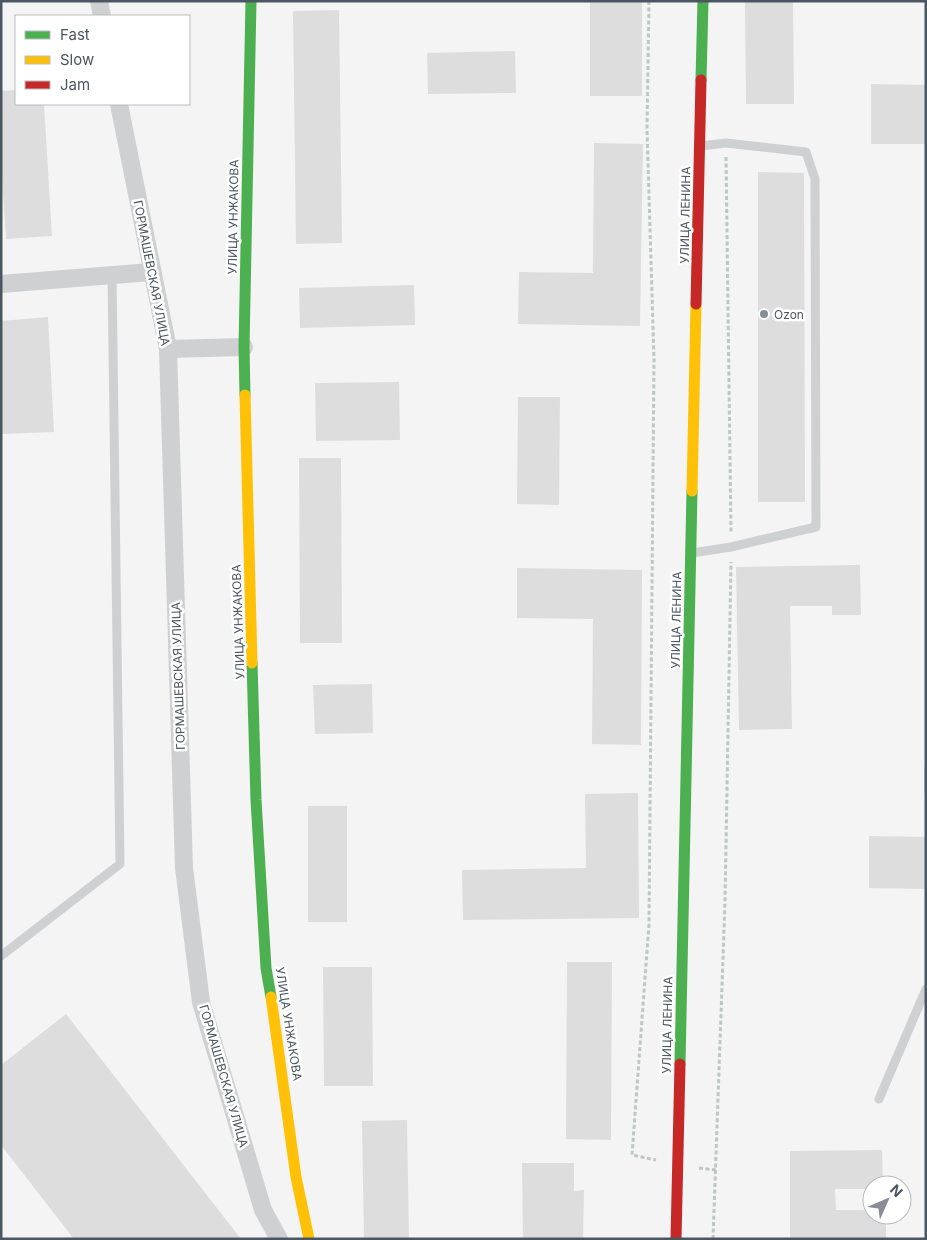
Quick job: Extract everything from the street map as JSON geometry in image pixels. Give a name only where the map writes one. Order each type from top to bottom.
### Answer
[{"type":"street","points":[[99,1],[102,15]]},
{"type":"street","name":"УЛИЦА УНЖАКОВА","points":[[252,1],[244,347],[256,800],[266,968],[287,1101],[296,1177],[309,1239]]},
{"type":"street","name":"УЛИЦА ЛЕНИНА","points":[[676,1239],[704,1]]},
{"type":"street","name":"ГОРМАШЕВСКАЯ УЛИЦА","points":[[119,105],[151,272],[168,349],[184,868],[202,1002],[263,1210],[279,1239]]},
{"type":"street","points":[[1,284],[151,272]]},
{"type":"street","points":[[168,349],[244,347]]},
{"type":"lane","points":[[691,553],[731,547],[816,527],[815,179],[806,152],[726,143],[700,146]]},
{"type":"lane","points":[[1,956],[120,864],[112,275]]},
{"type":"lane","points":[[879,1099],[926,989]]},
{"type":"path","points":[[649,1],[647,129],[654,360],[649,924],[632,1156],[716,1170]]},
{"type":"path","points":[[713,1239],[725,892],[731,547],[726,143]]},
{"type":"building","points":[[590,1],[642,1],[642,96],[590,96]]},
{"type":"building","points":[[745,1],[793,1],[794,104],[746,104]]},
{"type":"building","points":[[339,10],[342,243],[296,244],[293,11]]},
{"type":"building","points":[[515,51],[516,93],[428,94],[427,53]]},
{"type":"building","points":[[871,84],[926,85],[926,144],[871,144]]},
{"type":"building","points":[[15,90],[15,105],[44,105],[52,236],[6,239],[1,161],[1,91]]},
{"type":"building","points":[[594,143],[643,144],[640,326],[518,324],[519,272],[593,273]]},
{"type":"building","points":[[758,172],[804,173],[805,502],[758,502]]},
{"type":"building","points":[[414,285],[415,325],[300,328],[299,288]]},
{"type":"building","points":[[48,317],[54,432],[1,434],[1,321]]},
{"type":"building","points":[[399,382],[400,440],[316,441],[315,383]]},
{"type":"building","points":[[518,397],[560,397],[559,505],[517,504]]},
{"type":"building","points":[[299,458],[341,458],[342,643],[300,643]]},
{"type":"building","points":[[860,565],[861,615],[832,615],[832,606],[790,606],[792,729],[739,730],[736,567]]},
{"type":"building","points":[[517,568],[642,570],[641,745],[592,744],[593,619],[517,618]]},
{"type":"building","points":[[372,684],[373,733],[315,734],[313,685]]},
{"type":"building","points":[[924,767],[926,767],[926,793],[924,793]]},
{"type":"building","points":[[638,793],[639,918],[463,920],[462,870],[586,868],[585,794]]},
{"type":"building","points":[[308,806],[347,806],[347,922],[308,922]]},
{"type":"building","points":[[869,836],[926,837],[926,889],[869,888]]},
{"type":"building","points":[[567,962],[612,962],[611,1140],[566,1139]]},
{"type":"building","points":[[323,967],[372,967],[373,1086],[324,1086]]},
{"type":"building","points":[[66,1014],[241,1239],[74,1239],[1,1145],[1,1065]]},
{"type":"building","points":[[407,1120],[409,1239],[364,1239],[362,1121]]},
{"type":"building","points":[[882,1150],[883,1175],[862,1175],[862,1189],[835,1189],[836,1210],[862,1210],[862,1225],[886,1225],[886,1239],[790,1239],[790,1151]]},
{"type":"building","points":[[522,1163],[574,1163],[574,1191],[584,1190],[583,1239],[523,1239]]},
{"type":"traffic: fast","points":[[245,395],[244,347],[251,1]]},
{"type":"traffic: fast","points":[[701,80],[703,1]]},
{"type":"traffic: fast","points":[[680,1064],[692,491]]},
{"type":"traffic: fast","points":[[252,663],[256,800],[266,968],[271,997]]},
{"type":"traffic: slow","points":[[692,491],[696,304]]},
{"type":"traffic: slow","points":[[245,395],[252,663]]},
{"type":"traffic: slow","points":[[271,997],[296,1177],[309,1239]]},
{"type":"traffic: jam","points":[[696,304],[701,80]]},
{"type":"traffic: jam","points":[[676,1239],[680,1064]]},
{"type":"place","name":"Ozon","points":[[764,314]]}]
